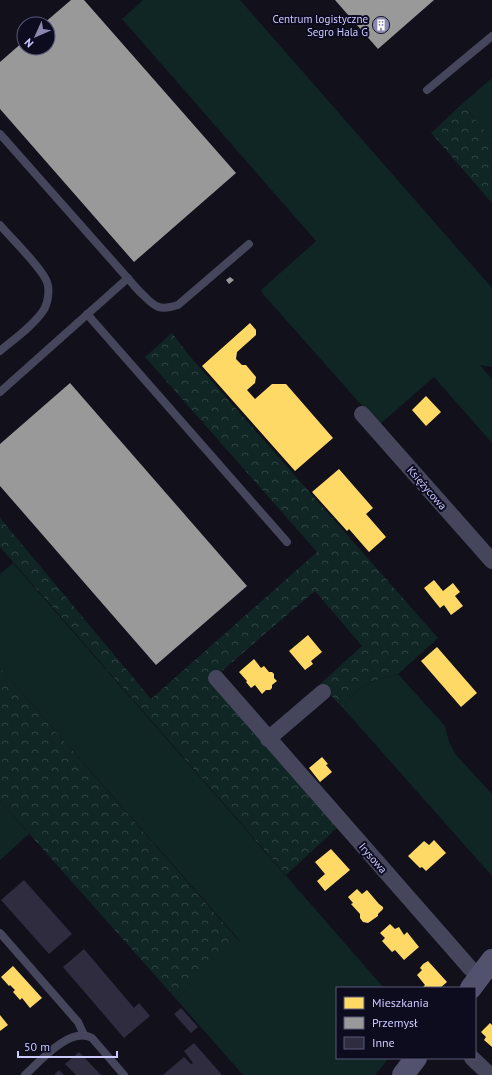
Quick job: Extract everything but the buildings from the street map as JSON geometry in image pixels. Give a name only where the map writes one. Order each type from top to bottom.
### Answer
[{"type":"street","name":"Księżycowa","points":[[362,414],[492,561]]},
{"type":"street","name":"Irysowa","points":[[216,678],[465,962],[481,975]]},
{"type":"street","points":[[268,739],[323,692]]},
{"type":"street","points":[[403,1075],[415,1059]]},
{"type":"street","points":[[473,1059],[490,1075]]},
{"type":"lane","points":[[428,90],[492,36]]},
{"type":"lane","points":[[0,134],[139,291],[156,307],[163,309],[183,302],[249,244]]},
{"type":"lane","points":[[0,226],[38,269],[47,282],[48,296],[47,303],[43,311],[0,351]]},
{"type":"lane","points":[[0,392],[128,278]]},
{"type":"lane","points":[[87,314],[287,542]]},
{"type":"lane","points":[[0,933],[78,1022],[84,1035]]},
{"type":"lane","points":[[25,1075],[64,1041],[75,1036],[84,1035],[92,1038],[124,1075]]},
{"type":"green space","points":[[143,0],[240,0],[492,288],[492,367],[480,365],[492,379],[492,443],[434,377],[379,425],[263,294],[261,290],[316,241],[122,19]]},
{"type":"green space","points":[[492,78],[492,139],[462,104]]},
{"type":"green space","points":[[462,104],[492,139],[492,203],[431,133]]},
{"type":"green space","points":[[172,333],[188,354],[438,638],[398,674],[370,682],[360,688],[342,707],[320,684],[362,646],[315,591],[209,682],[337,828],[286,875],[0,547],[0,518],[151,699],[317,552],[145,357]]},
{"type":"green space","points":[[13,563],[383,987],[336,987],[336,1059],[388,1059],[375,1075],[243,1075],[176,999],[240,941],[0,668],[0,574]]},
{"type":"green space","points":[[0,668],[240,942],[176,999],[0,801]]},
{"type":"green space","points":[[398,674],[445,726],[449,742],[456,755],[492,794],[492,876],[342,707],[360,688],[370,682]]},
{"type":"green space","points":[[0,801],[29,834],[0,860]]},
{"type":"place","name":"Centrum logistyczne Segro Hala G","points":[[381,25]]}]
